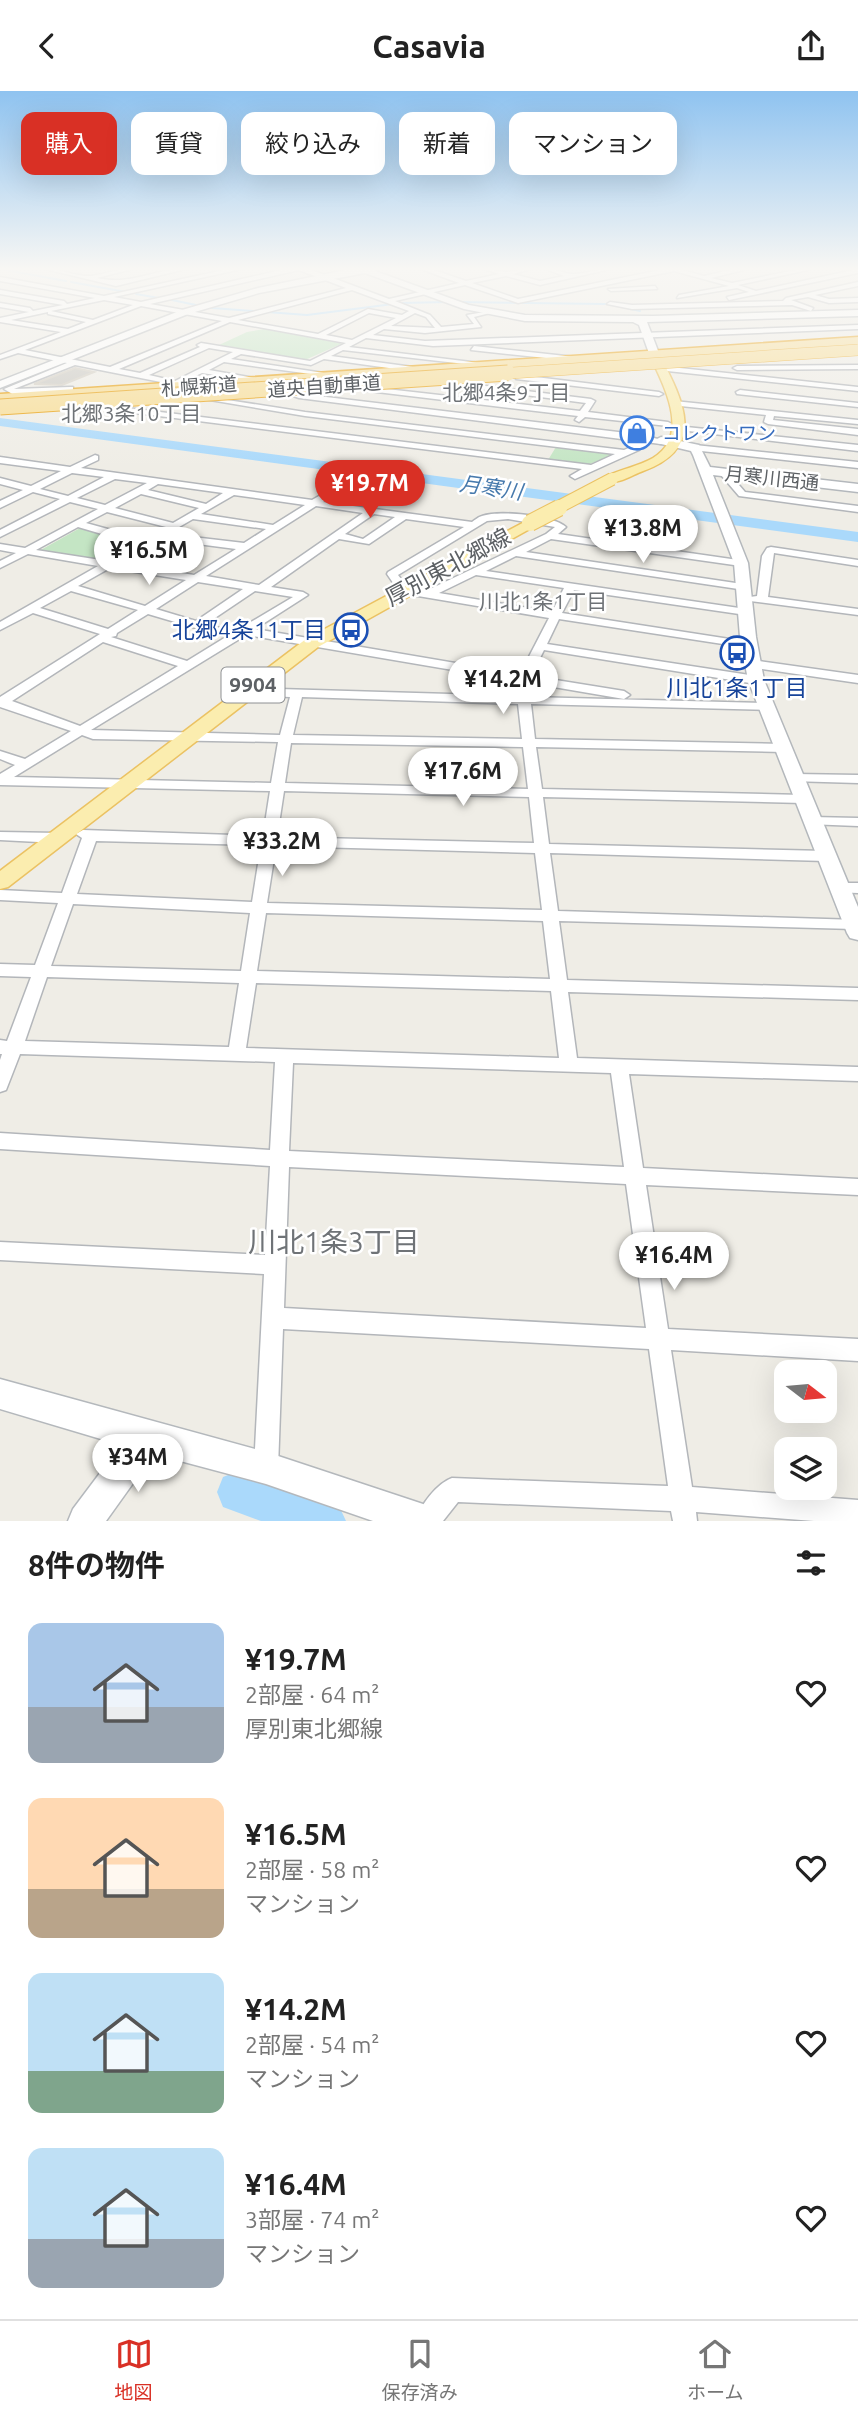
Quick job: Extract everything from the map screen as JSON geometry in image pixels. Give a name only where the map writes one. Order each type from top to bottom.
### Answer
[{"type":"highway","name":"道央自動車道","points":[[0,405],[858,347]]},
{"type":"highway","name":"札幌新道","points":[[0,405],[202,398],[360,388],[858,347]]},
{"type":"highway","name":"札幌新道","points":[[34,403],[176,385],[584,360],[652,362]]},
{"type":"main road","points":[[652,362],[659,394],[674,426],[676,443]]},
{"type":"main road","points":[[652,362],[680,418],[674,426]]},
{"type":"main road","name":"厚別東北郷線","points":[[636,467],[674,426]]},
{"type":"main road","name":"厚別東北郷線","points":[[0,882],[312,642],[612,479],[636,467],[659,460],[676,443]]},
{"type":"street","points":[[0,357],[60,335]]},
{"type":"street","points":[[131,335],[8,389],[14,393],[176,385],[241,351]]},
{"type":"street","points":[[110,370],[194,335]]},
{"type":"street","points":[[311,335],[353,342]]},
{"type":"street","points":[[179,341],[311,363],[369,335]]},
{"type":"street","points":[[425,343],[617,335]]},
{"type":"street","points":[[634,335],[652,362],[739,376],[858,389]]},
{"type":"street","points":[[644,335],[654,335]]},
{"type":"street","points":[[647,335],[652,362]]},
{"type":"street","points":[[365,337],[584,360]]},
{"type":"street","points":[[544,338],[550,352],[546,356]]},
{"type":"street","points":[[141,376],[208,346]]},
{"type":"street","points":[[0,347],[176,385]]},
{"type":"street","points":[[342,348],[500,366]]},
{"type":"street","points":[[321,357],[425,371]]},
{"type":"street","points":[[223,360],[340,376]]},
{"type":"street","points":[[0,385],[69,361]]},
{"type":"street","points":[[724,374],[727,368],[858,367]]},
{"type":"street","points":[[201,371],[267,381]]},
{"type":"street","points":[[739,376],[734,385],[740,392],[858,405]]},
{"type":"street","points":[[519,377],[659,394]]},
{"type":"street","points":[[440,382],[591,401],[572,430]]},
{"type":"street","points":[[426,447],[484,386]]},
{"type":"street","points":[[360,388],[858,448]]},
{"type":"street","points":[[290,392],[326,400],[643,438],[695,448],[858,465]]},
{"type":"street","points":[[734,408],[740,392]]},
{"type":"street","points":[[202,398],[305,414],[624,453]]},
{"type":"street","points":[[286,429],[326,400]]},
{"type":"street","points":[[674,403],[858,422]]},
{"type":"street","points":[[119,409],[592,468]]},
{"type":"street","points":[[771,413],[768,422],[858,432]]},
{"type":"street","points":[[575,476],[636,448],[643,438]]},
{"type":"street","name":"月寒川西通","points":[[695,448],[704,470],[858,488]]},
{"type":"street","points":[[0,505],[95,458]]},
{"type":"street","points":[[0,460],[474,525]]},
{"type":"street","points":[[0,895],[66,901],[551,916],[856,929],[849,888],[826,856],[753,672],[749,645],[749,599],[741,563],[704,470]]},
{"type":"street","points":[[724,473],[742,494],[858,509]]},
{"type":"street","points":[[0,534],[113,476]]},
{"type":"street","points":[[0,481],[174,526]]},
{"type":"street","points":[[0,565],[156,482]]},
{"type":"street","points":[[141,491],[207,507]]},
{"type":"street","points":[[1,702],[108,637],[333,491]]},
{"type":"street","points":[[0,627],[231,493]]},
{"type":"street","points":[[198,624],[372,511]]},
{"type":"street","points":[[337,535],[365,542],[405,515]]},
{"type":"street","points":[[427,595],[550,536],[559,530],[559,525],[494,515],[392,574],[404,591],[427,595],[555,616],[749,645]]},
{"type":"street","points":[[192,516],[276,528]]},
{"type":"street","points":[[78,524],[145,543]]},
{"type":"street","points":[[158,536],[248,547]]},
{"type":"street","points":[[550,536],[741,563]]},
{"type":"street","points":[[0,547],[303,595],[79,729],[0,781]]},
{"type":"street","points":[[749,599],[771,550],[858,563]]},
{"type":"street","points":[[514,552],[749,599]]},
{"type":"street","points":[[472,572],[570,587],[749,599],[858,612]]},
{"type":"street","points":[[70,587],[198,624],[240,633],[312,642],[670,703]]},
{"type":"street","points":[[569,1066],[562,987],[524,700],[524,678],[570,587]]},
{"type":"street","points":[[32,609],[187,665]]},
{"type":"street","points":[[539,646],[753,672],[858,679]]},
{"type":"street","points":[[244,692],[765,707]]},
{"type":"street","points":[[236,1056],[285,739],[297,694]]},
{"type":"street","points":[[1,702],[93,734],[783,748]]},
{"type":"street","points":[[0,755],[25,764]]},
{"type":"street","points":[[794,778],[858,779]]},
{"type":"street","points":[[0,781],[803,799]]},
{"type":"street","points":[[812,821],[858,821]]},
{"type":"street","points":[[0,836],[64,833],[269,843],[826,856]]},
{"type":"street","points":[[0,1084],[7,1047],[41,971],[90,836]]},
{"type":"street","points":[[0,969],[247,979],[858,995]]},
{"type":"street","points":[[7,1047],[284,1058],[858,1074]]},
{"type":"street","points":[[266,1468],[284,1058]]},
{"type":"street","points":[[619,1067],[685,1510]]},
{"type":"street","points":[[0,1141],[279,1159],[858,1187]]},
{"type":"street","points":[[0,1251],[275,1265]]},
{"type":"street","points":[[272,1318],[659,1337],[858,1350]]},
{"type":"street","points":[[0,1394],[266,1468],[425,1521],[452,1490],[685,1510],[858,1512]]},
{"type":"street","points":[[85,1521],[148,1436]]},
{"type":"green space","points":[[241,335],[295,335],[341,344],[305,360],[219,345]]},
{"type":"green space","points":[[556,447],[613,455],[587,465],[548,460]]},
{"type":"green space","points":[[80,528],[136,545],[104,561],[39,551]]},
{"type":"building","points":[[75,368],[94,372],[62,385],[34,384]]},
{"type":"waterway","name":"月寒川","points":[[0,422],[858,537]]},
{"type":"waterway","points":[[238,1492],[324,1521]]},
{"type":"place","name":"コレクトワン","points":[[637,433]]},
{"type":"place","name":"北郷4条11丁目","points":[[351,630]]},
{"type":"place","name":"川北1条1丁目","points":[[737,653]]},
{"type":"district","name":"北郷4条9丁目","points":[[506,393]]},
{"type":"district","name":"北郷3条10丁目","points":[[131,414]]},
{"type":"district","name":"川北1条1丁目","points":[[543,602]]},
{"type":"district","name":"川北1条3丁目","points":[[334,1242]]}]
